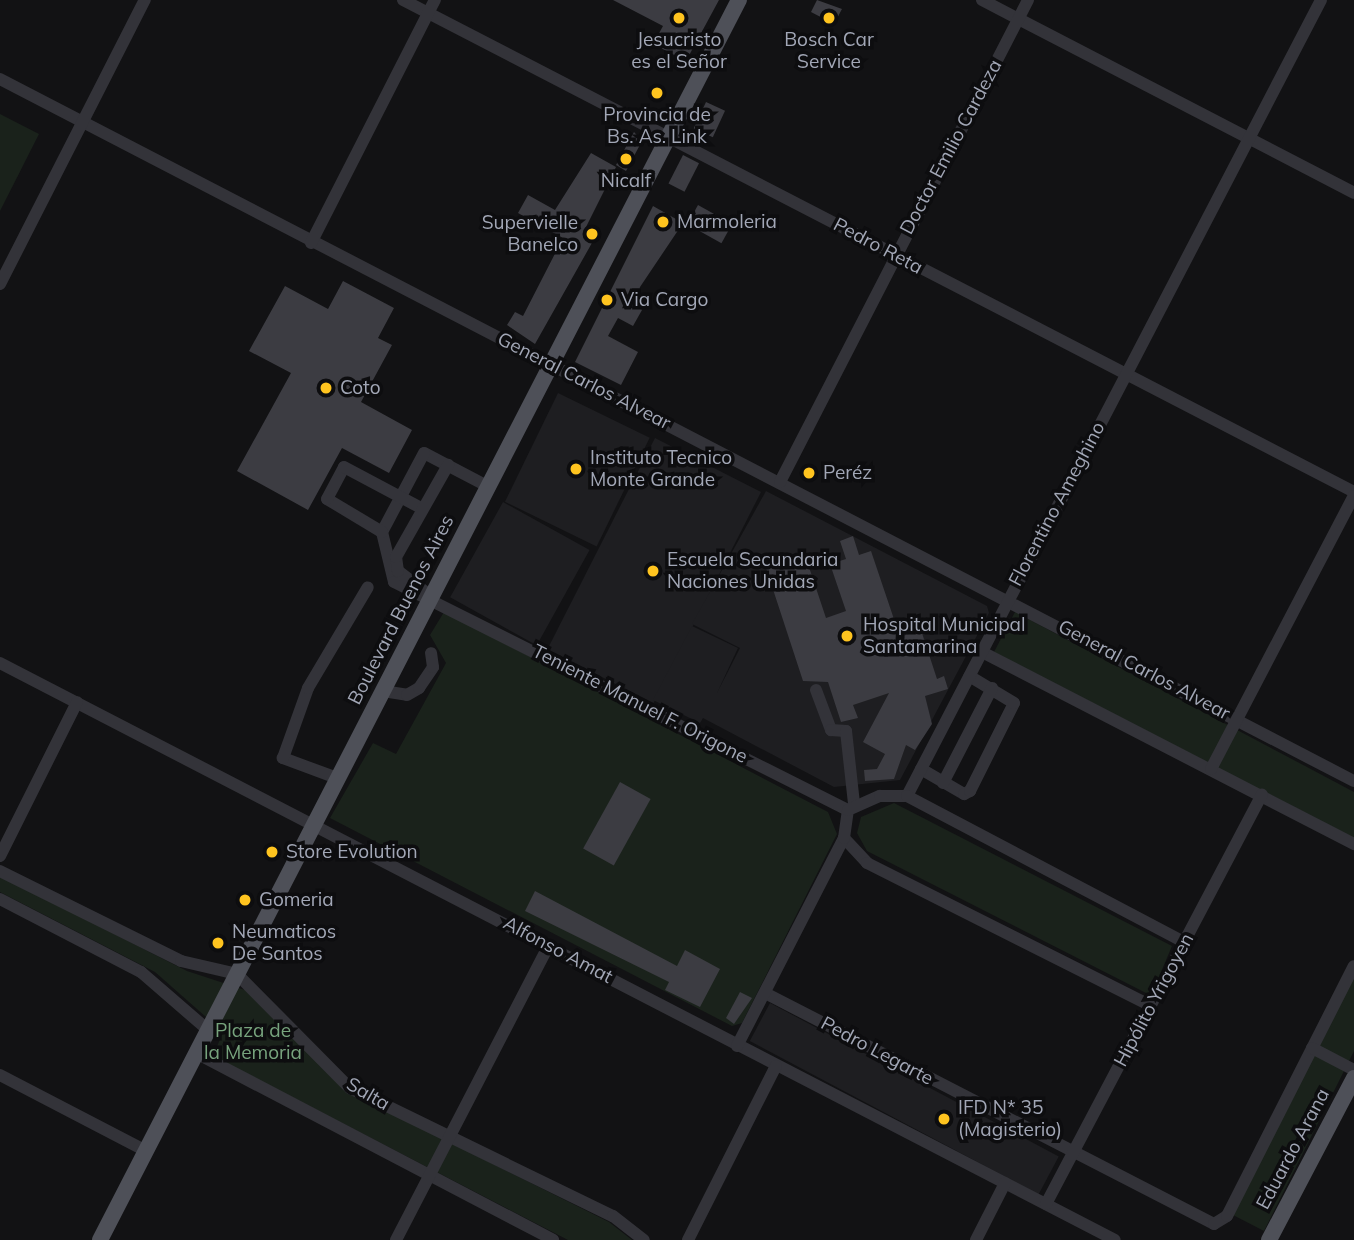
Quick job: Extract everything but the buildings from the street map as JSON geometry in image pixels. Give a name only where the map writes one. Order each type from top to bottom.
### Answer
[{"type":"main road","name":"Boulevard Buenos Aires","points":[[100,1240],[314,822],[554,364],[739,0]]},
{"type":"main road","name":"Eduardo Arana","points":[[1269,1240],[1354,1078]]},
{"type":"street","points":[[0,284],[145,0]]},
{"type":"street","name":"Pedro Reta","points":[[402,0],[671,135],[1354,494]]},
{"type":"street","points":[[311,243],[435,0]]},
{"type":"street","points":[[982,0],[1354,193]]},
{"type":"street","name":"Doctor Emilio Cardeza","points":[[780,482],[1028,0]]},
{"type":"street","name":"Florentino Ameghino","points":[[907,796],[1008,597],[1321,0]]},
{"type":"street","name":"General Carlos Alvear","points":[[0,79],[311,243],[554,364],[1008,597],[1354,782]]},
{"type":"street","points":[[432,597],[412,594],[391,578],[382,532],[400,497],[424,453],[489,487]]},
{"type":"street","points":[[432,597],[398,571],[396,557],[447,465]]},
{"type":"street","points":[[382,532],[327,499],[344,467],[423,509]]},
{"type":"street","points":[[1211,769],[1354,494]]},
{"type":"street","points":[[337,778],[283,758],[308,688],[368,587]]},
{"type":"street","name":"Teniente Manuel F. Origone","points":[[432,597],[851,807]]},
{"type":"street","points":[[982,652],[1354,844]]},
{"type":"street","points":[[383,691],[407,695],[419,688],[433,667],[431,653]]},
{"type":"street","name":"Alfonso Amat","points":[[0,663],[314,822],[737,1046],[1115,1240]]},
{"type":"street","points":[[921,769],[964,794],[970,791],[1014,703],[969,676]]},
{"type":"street","points":[[943,782],[992,688]]},
{"type":"street","points":[[816,690],[831,730],[846,731],[859,727]]},
{"type":"street","points":[[0,856],[77,702]]},
{"type":"street","points":[[737,1046],[844,838],[851,807],[846,731]]},
{"type":"street","name":"Hipólito Yrigoyen","points":[[1046,1204],[1262,795]]},
{"type":"street","points":[[851,807],[907,796],[1184,942]]},
{"type":"street","points":[[844,838],[867,863],[1151,1006]]},
{"type":"street","points":[[0,871],[181,961],[237,974]]},
{"type":"street","points":[[0,899],[141,972],[208,1030]]},
{"type":"street","points":[[396,1240],[549,945]]},
{"type":"street","points":[[1354,966],[1312,1048],[1354,1070]]},
{"type":"street","name":"Salta","points":[[237,974],[350,1088],[613,1216],[644,1240]]},
{"type":"street","name":"Pedro Legarte","points":[[765,993],[1214,1224],[1227,1216],[1312,1048]]},
{"type":"street","points":[[196,1054],[553,1240]]},
{"type":"street","points":[[688,1240],[776,1066]]},
{"type":"street","points":[[0,1075],[146,1151]]},
{"type":"street","points":[[976,1240],[1004,1184]]},
{"type":"shaded area","name":"Instituto Tecnico Monte Grande","points":[[558,393],[650,438],[597,546],[505,502]]},
{"type":"shaded area","name":"Escuela Secundaria Naciones Unidas","points":[[655,438],[761,492],[653,703],[547,649]]},
{"type":"shaded area","name":"Hospital Municipal Santamarina","points":[[766,491],[987,606],[989,613],[900,780],[834,787],[703,718],[700,723],[653,700],[692,626],[738,648],[717,693],[740,648],[692,624]]},
{"type":"shaded area","points":[[503,502],[590,550],[537,645],[450,597]]},
{"type":"shaded area","name":"IFD N* 35 (Magisterio)","points":[[770,1003],[1059,1157],[1039,1194],[750,1041]]},
{"type":"green space","points":[[0,114],[39,134],[0,211]]},
{"type":"green space","points":[[444,612],[828,812],[837,834],[742,1023],[732,1026],[330,818],[373,743],[396,754],[446,663],[430,635]]},
{"type":"green space","points":[[1015,612],[1354,792],[1354,838],[994,652]]},
{"type":"green space","points":[[894,803],[1172,946],[1153,991],[1146,993],[867,851],[857,833],[861,817]]},
{"type":"green space","name":"Plaza de la Memoria","points":[[0,876],[187,971],[245,990],[349,1092],[609,1222],[632,1240],[568,1240],[213,1056],[223,1032],[155,972],[0,892]]},
{"type":"green space","points":[[1354,976],[1354,1051],[1264,1231],[1233,1215]]},
{"type":"place","name":"Jesucristo es el Señor","points":[[679,18]]},
{"type":"place","name":"Bosch Car Service","points":[[829,18]]},
{"type":"place","name":"Provincia de Bs. As. Link","points":[[657,93]]},
{"type":"place","name":"Nicalf","points":[[626,159]]},
{"type":"place","name":"Marmoleria","points":[[663,222]]},
{"type":"place","name":"Supervielle Banelco","points":[[592,234]]},
{"type":"place","name":"Via Cargo","points":[[607,300]]},
{"type":"place","name":"Coto","points":[[326,388]]},
{"type":"place","name":"Instituto Tecnico Monte Grande","points":[[576,469]]},
{"type":"place","name":"Peréz","points":[[809,473]]},
{"type":"place","name":"Escuela Secundaria Naciones Unidas","points":[[653,571]]},
{"type":"place","name":"Hospital Municipal Santamarina","points":[[847,636]]},
{"type":"place","name":"Store Evolution","points":[[272,852]]},
{"type":"place","name":"Gomeria","points":[[245,900]]},
{"type":"place","name":"Neumaticos De Santos","points":[[218,943]]},
{"type":"place","name":"IFD N* 35 (Magisterio)","points":[[944,1119]]}]
